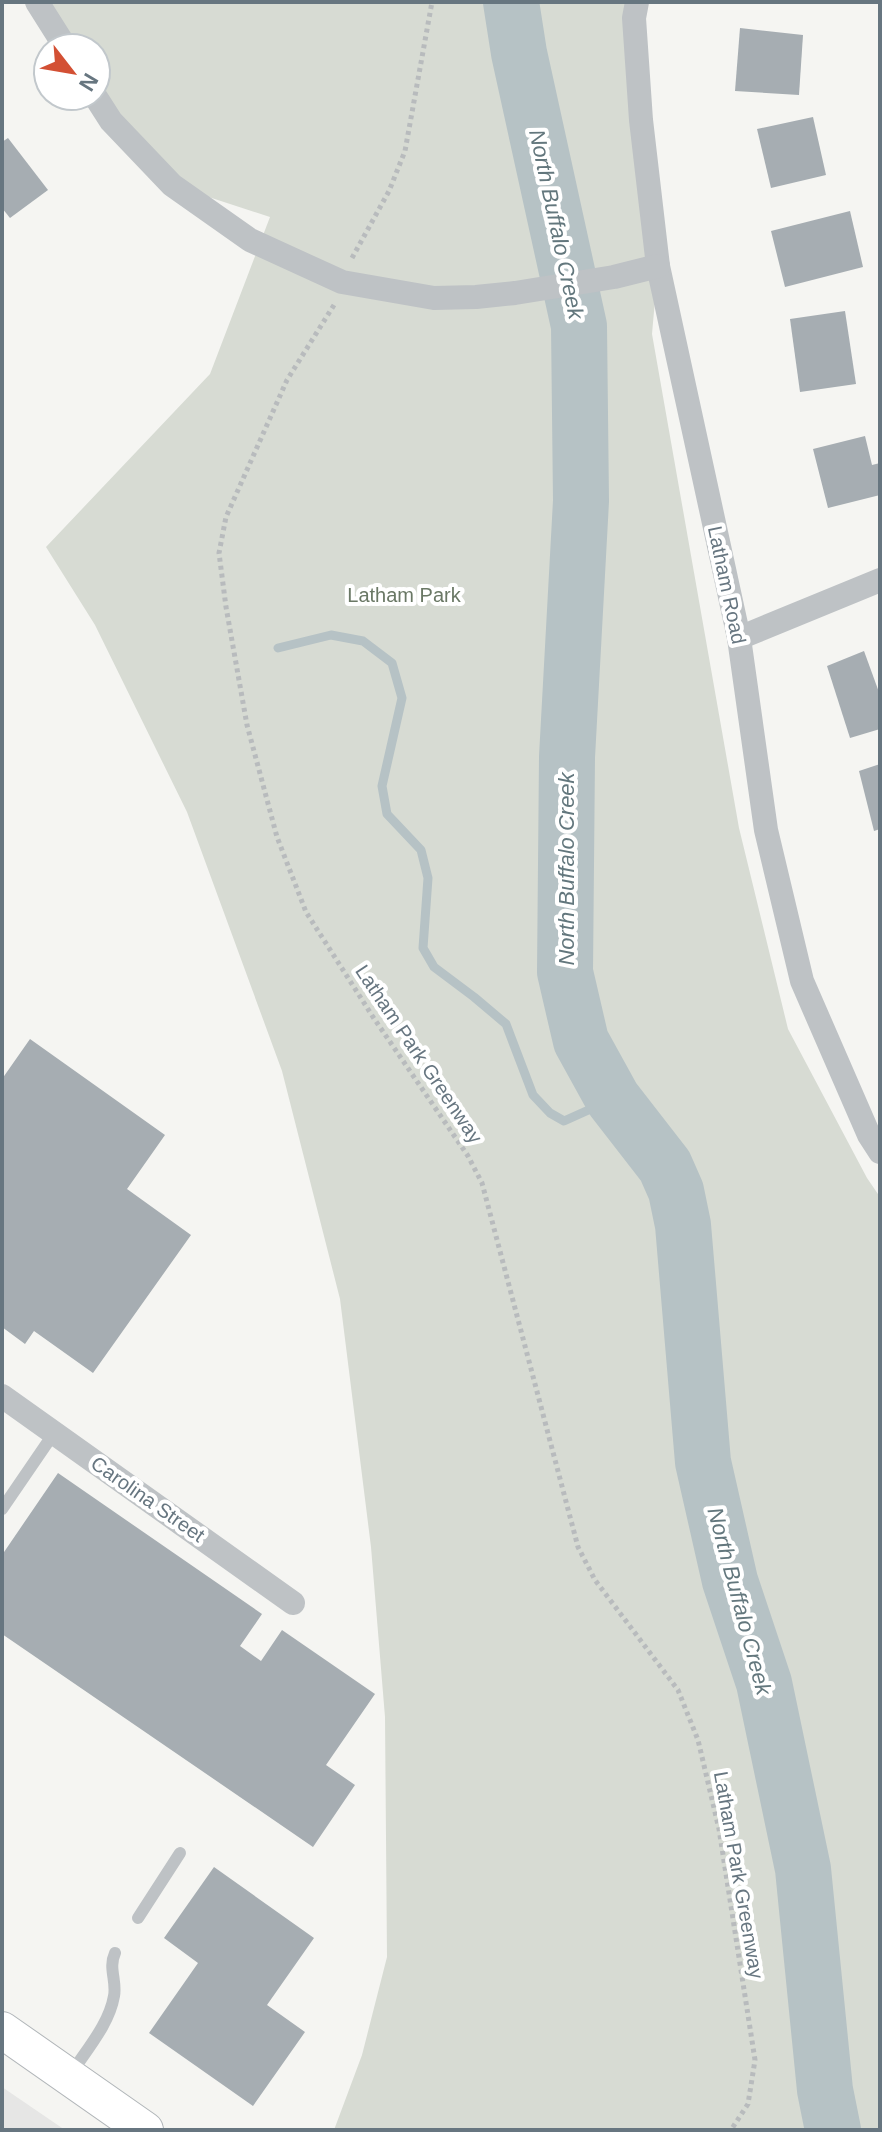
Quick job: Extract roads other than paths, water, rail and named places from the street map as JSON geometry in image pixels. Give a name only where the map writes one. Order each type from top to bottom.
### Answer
[{"type":"main road","points":[[2,2030],[145,2130]]},
{"type":"street","points":[[37,2],[56,32]]},
{"type":"street","name":"Latham Road","points":[[637,2],[634,18],[641,120],[658,266],[739,638],[766,830],[802,981],[869,1135],[880,1152]]},
{"type":"street","points":[[105,112],[172,185],[250,240],[342,282],[434,298],[476,297],[614,277],[658,266]]},
{"type":"street","points":[[739,638],[880,580]]},
{"type":"street","name":"Carolina Street","points":[[2,1396],[293,1603]]},
{"type":"lane","points":[[2,1509],[54,1433]]},
{"type":"lane","points":[[138,1918],[180,1853]]},
{"type":"lane","points":[[69,2077],[110,2010],[115,1996],[112,1972],[115,1953]]},
{"type":"waterway","name":"North Buffalo Creek","points":[[511,2],[519,53],[579,326],[581,501],[567,757],[565,972],[581,1041],[613,1099],[665,1166],[676,1191],[683,1225],[703,1462],[730,1581],[764,1683],[803,1869],[825,2090],[833,2130]]},
{"type":"waterway","points":[[278,648],[331,635],[363,641],[392,663],[402,698],[382,786],[387,814],[421,850],[428,878],[423,948],[434,967],[506,1024],[533,1095],[550,1113],[564,1121],[613,1099]]},
{"type":"park label","name":"Latham Park","points":[[404,595]]}]
